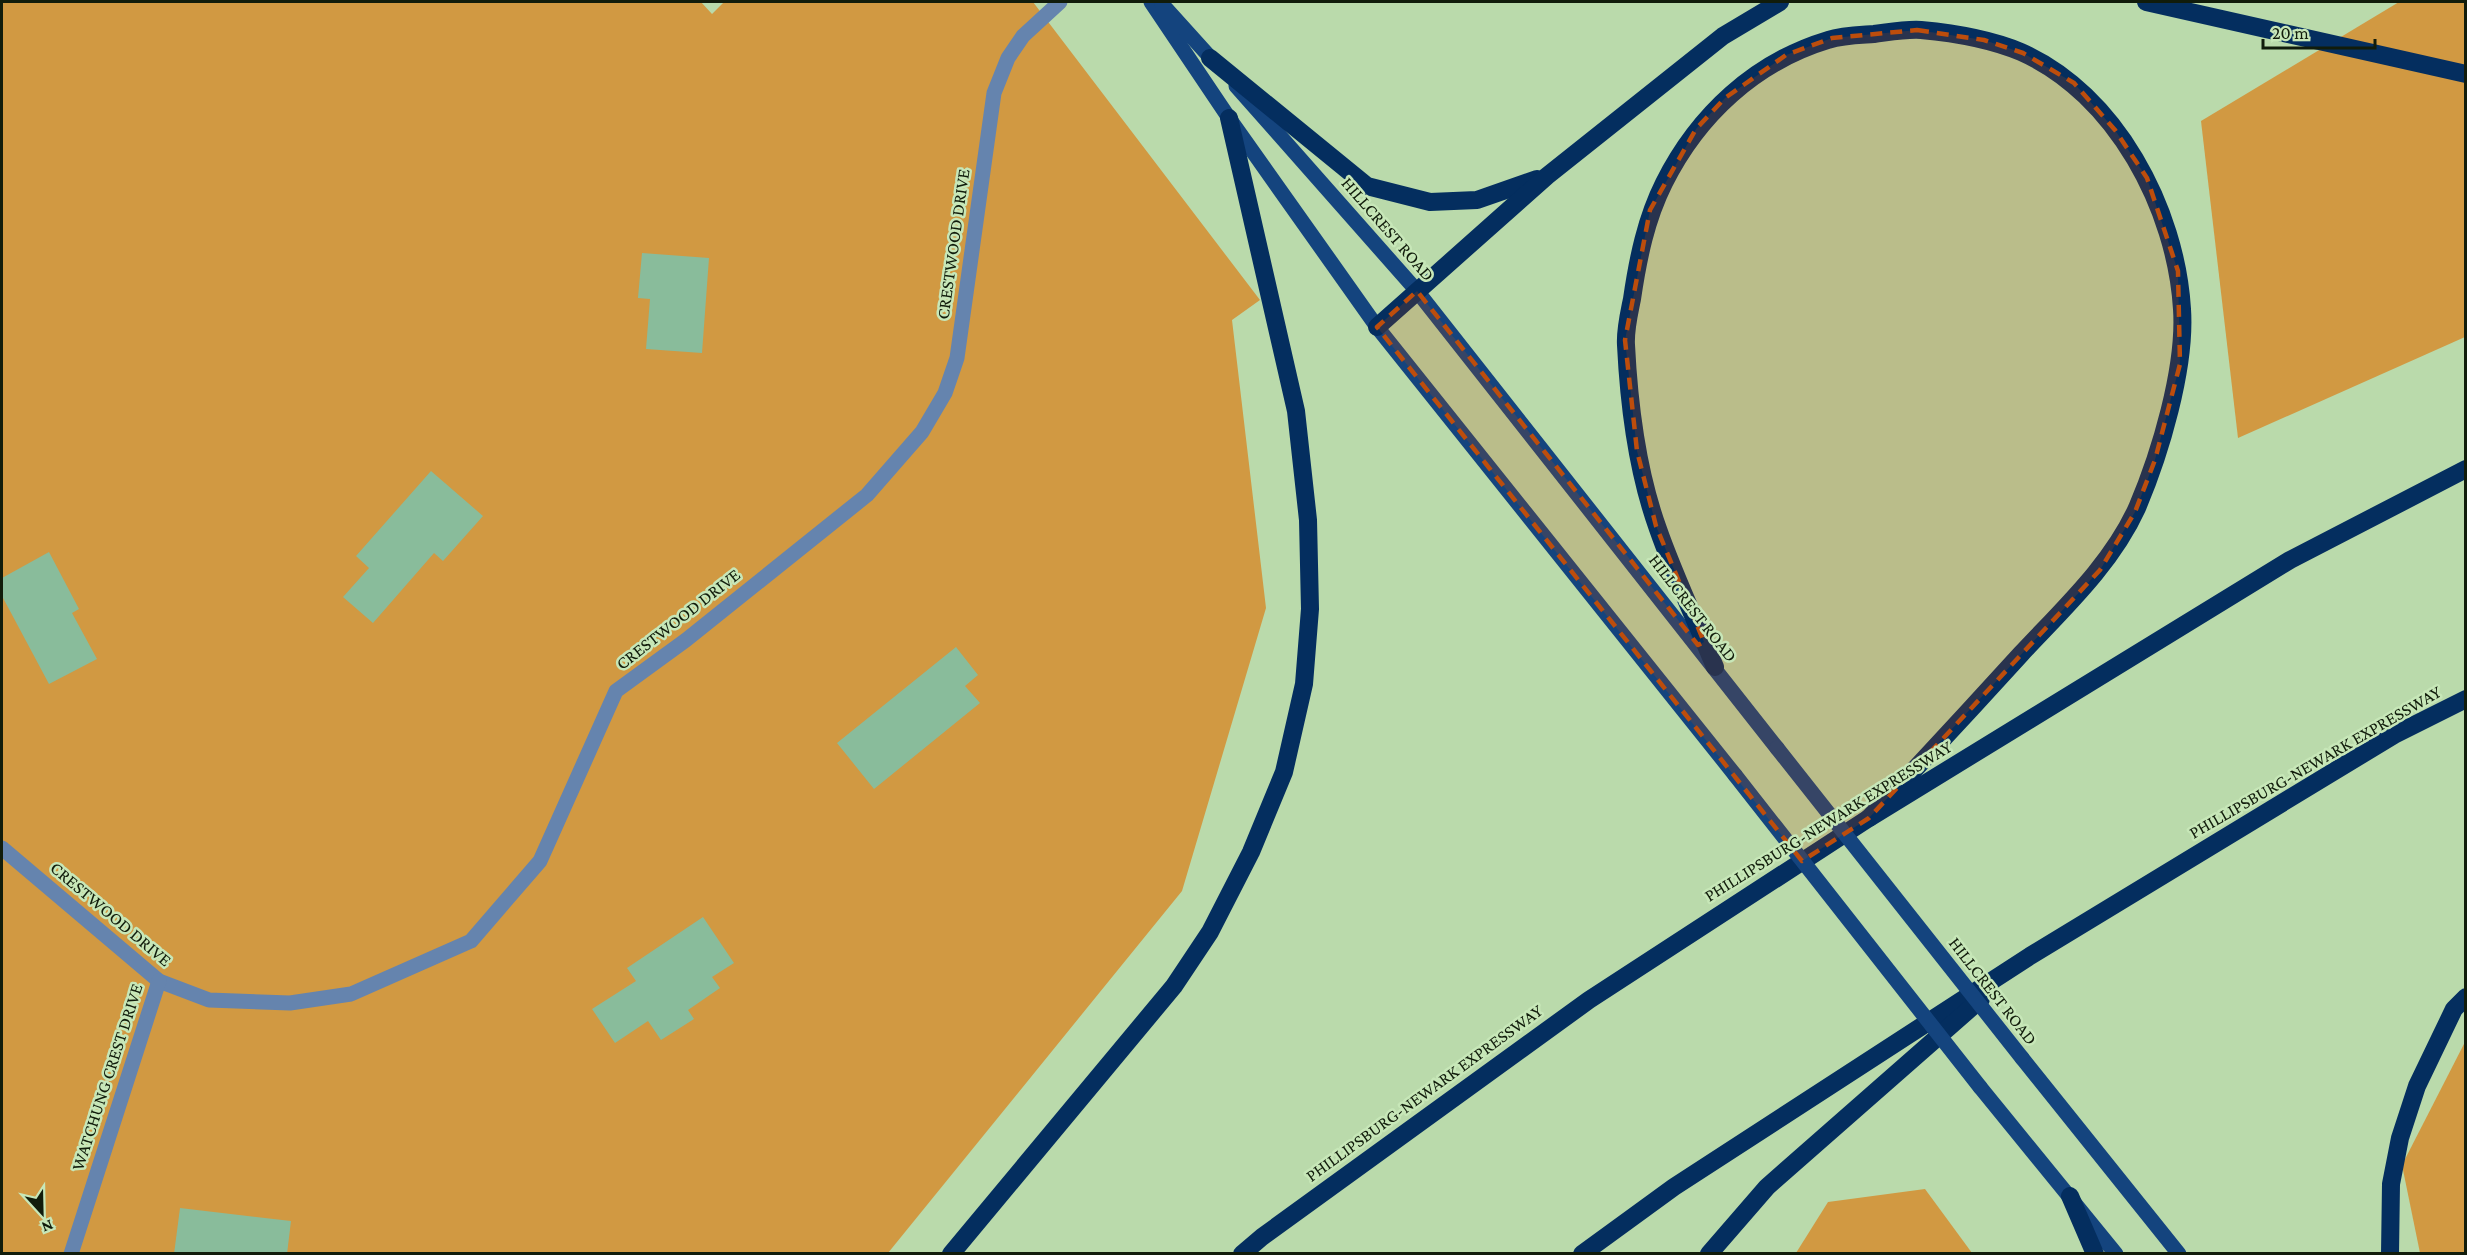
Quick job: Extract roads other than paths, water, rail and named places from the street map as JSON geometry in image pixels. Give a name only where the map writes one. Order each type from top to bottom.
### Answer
[{"type":"highway","points":[[1377,327],[1547,176],[1723,36],[1780,2]]},
{"type":"highway","points":[[2146,2],[2466,74]]},
{"type":"highway","points":[[1715,667],[1656,526],[1637,451],[1626,340],[1636,271],[1650,210],[1670,170],[1696,129],[1725,98],[1786,55],[1832,38],[1917,30],[1984,40],[2023,53],[2074,83],[2115,130],[2147,178],[2167,229],[2178,271],[2182,313],[2180,364],[2155,460],[2135,512],[2100,570],[1869,818]]},
{"type":"highway","points":[[1210,58],[1367,186],[1430,202],[1477,200],[1547,176]]},
{"type":"highway","points":[[951,1254],[1174,986],[1210,932],[1241,872],[1284,772],[1304,684],[1310,609],[1308,520],[1296,411],[1229,118]]},
{"type":"highway","name":"PHILLIPSBURG-NEWARK EXPRESSWAY","points":[[1242,1254],[1262,1237],[1589,1000],[1869,818],[2290,560],[2466,469]]},
{"type":"highway","name":"PHILLIPSBURG-NEWARK EXPRESSWAY","points":[[1582,1254],[1674,1187],[2030,956],[2394,735],[2466,699]]},
{"type":"highway","points":[[1709,1254],[1767,1187],[2030,956]]},
{"type":"highway","points":[[2390,1254],[2391,1184],[2400,1138],[2417,1086],[2454,1009],[2466,997]]},
{"type":"highway","points":[[2070,1196],[2096,1254]]},
{"type":"main road","points":[[1151,2],[1229,118],[1377,327],[1980,1087],[2116,1254]]},
{"type":"main road","name":"HILLCREST ROAD","points":[[1160,2],[1417,291],[2178,1254]]},
{"type":"street","name":"CRESTWOOD DRIVE","points":[[2,848],[159,981],[209,1000],[290,1003],[351,994],[471,940],[540,861],[616,691],[686,640],[867,495],[922,432],[945,393],[957,358],[994,93],[1008,58],[1023,36],[1060,2]]},
{"type":"street","name":"WATCHUNG CREST DRIVE","points":[[71,1254],[159,981]]}]
